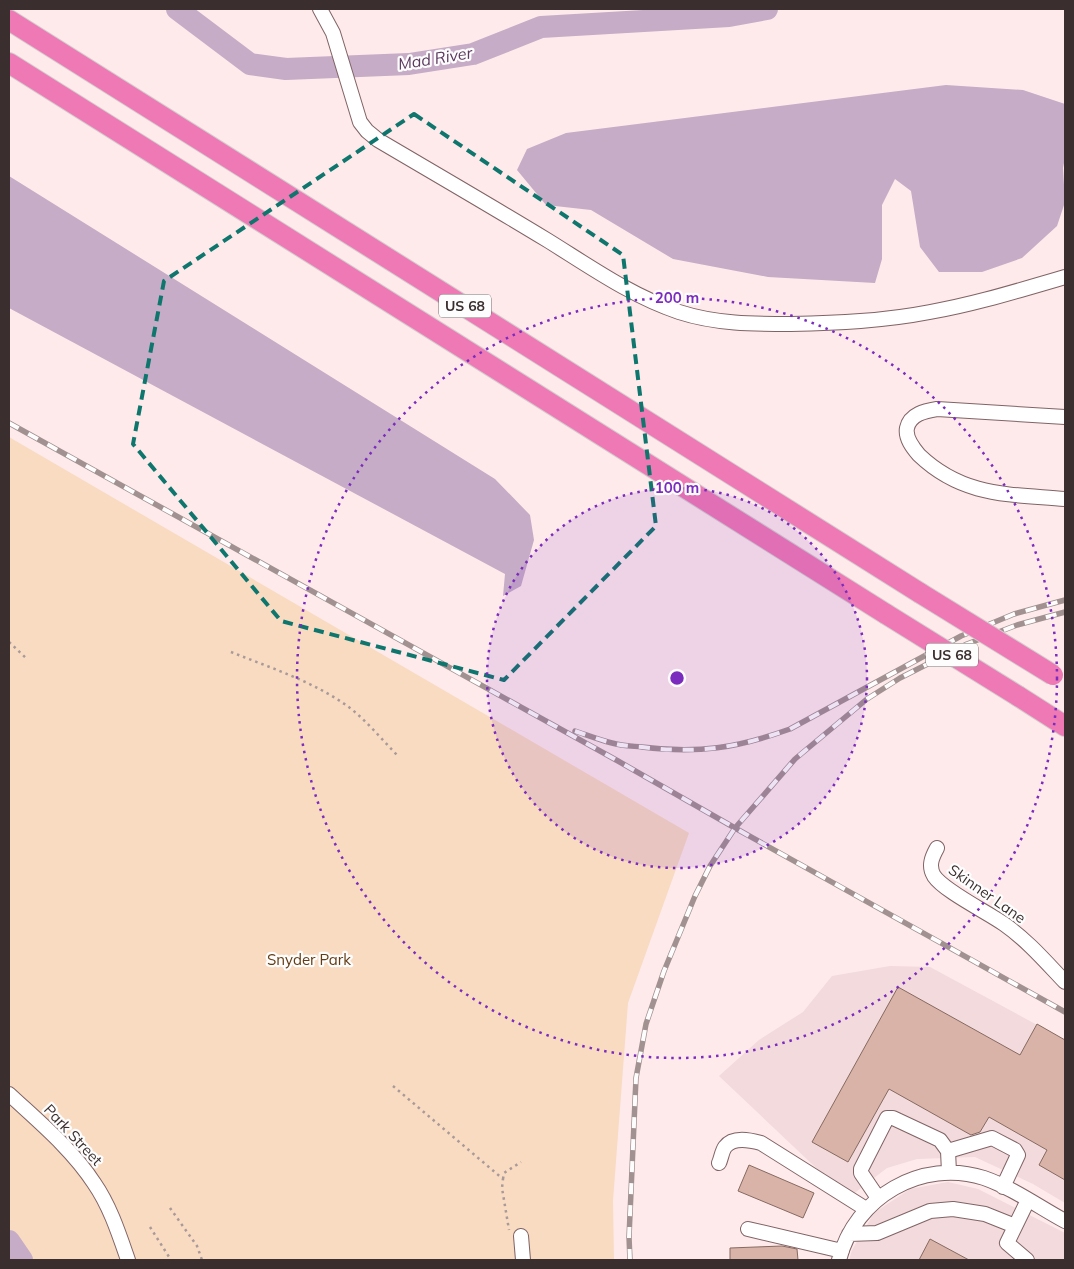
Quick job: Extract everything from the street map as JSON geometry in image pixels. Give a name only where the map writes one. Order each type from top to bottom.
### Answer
[{"type":"highway","name":"US 68","points":[[9,20],[1059,679]]},
{"type":"highway","name":"US 68","points":[[9,64],[1065,726]]},
{"type":"street","points":[[320,9],[328,22],[360,122],[367,131],[378,140],[495,208],[620,285],[678,311],[706,319],[731,323],[826,323],[878,319],[929,312],[978,302],[1065,277]]},
{"type":"street","points":[[1065,417],[937,409],[916,415],[907,428],[907,434],[909,442],[915,451],[926,461],[957,481],[978,490],[998,494],[1065,499]]},
{"type":"street","name":"Skinner Lane","points":[[937,848],[930,862],[935,878],[944,886],[1004,923],[1065,982]]},
{"type":"street","name":"Park Street","points":[[9,1094],[56,1138],[94,1182],[105,1201],[128,1260]]},
{"type":"street","points":[[878,1198],[861,1173],[861,1169],[888,1118],[893,1118],[940,1140],[948,1152],[949,1172]]},
{"type":"street","points":[[948,1152],[992,1138],[1014,1150],[1018,1156],[1003,1187]]},
{"type":"street","points":[[719,1163],[725,1147],[736,1140],[761,1142],[866,1209]]},
{"type":"street","points":[[748,1228],[840,1256],[849,1234],[866,1209],[878,1198],[890,1190],[915,1179],[949,1172],[968,1174],[986,1179],[1065,1221]]},
{"type":"street","points":[[1026,1260],[1007,1243],[1028,1200]]},
{"type":"street","points":[[849,1234],[878,1233],[930,1211],[953,1209],[985,1214],[1015,1226]]},
{"type":"street","points":[[516,1233],[523,1260]]},
{"type":"path","points":[[9,642],[27,659]]},
{"type":"path","points":[[231,652],[287,674],[325,692],[351,709],[400,757]]},
{"type":"path","points":[[393,1086],[503,1179]]},
{"type":"path","points":[[516,1233],[502,1188],[504,1173],[521,1162]]},
{"type":"path","points":[[170,1208],[197,1246],[202,1260]]},
{"type":"path","points":[[150,1227],[171,1260]]},
{"type":"highlighted area","points":[[414,114],[623,255],[656,526],[504,680],[281,621],[133,444],[164,281]]},
{"type":"shaded area","points":[[946,85],[1023,90],[1065,104],[1065,158],[1063,168],[1065,202],[1057,226],[1022,258],[982,272],[939,272],[920,247],[911,191],[895,179],[882,205],[882,259],[875,283],[768,277],[673,259],[591,210],[546,205],[517,170],[527,149],[566,133]]},
{"type":"shaded area","points":[[9,176],[495,479],[530,515],[534,540],[521,586],[503,596],[505,574],[9,308]]},
{"type":"shaded area","points":[[890,966],[930,967],[1065,1040],[1065,1203],[1033,1184],[975,1157],[917,1159],[887,1168],[848,1198],[719,1076],[759,1040],[803,1012],[832,976]]},
{"type":"shaded area","points":[[948,1182],[978,1189],[1065,1233],[1065,1260],[849,1260],[852,1250],[874,1213],[910,1189]]},
{"type":"green space","name":"Snyder Park","points":[[9,437],[689,833],[628,1003],[613,1201],[614,1260],[9,1260]]},
{"type":"building","points":[[898,987],[1020,1055],[1037,1024],[1065,1040],[1065,1180],[1039,1165],[1047,1150],[989,1117],[980,1132],[971,1135],[889,1089],[848,1162],[812,1142]]},
{"type":"building","points":[[749,1165],[814,1193],[803,1218],[738,1191]]},
{"type":"building","points":[[930,1239],[969,1260],[919,1260]]},
{"type":"building","points":[[782,1246],[797,1249],[798,1260],[730,1260],[730,1248]]},
{"type":"waterway","name":"Mad River","points":[[177,9],[250,64],[286,69],[409,64],[473,54],[541,27],[729,16],[767,9]]},
{"type":"waterway","points":[[9,1241],[22,1260]]},
{"type":"railway","points":[[9,423],[1065,1012]]},
{"type":"railway","points":[[575,731],[627,746],[681,750],[717,748],[771,736],[790,729],[961,636],[1014,614],[1065,600]]},
{"type":"railway","points":[[630,1260],[629,1237],[636,1078],[646,1024],[664,971],[695,896],[710,866],[735,828],[795,759],[867,699],[900,678],[967,644],[1017,625],[1065,612]]}]
